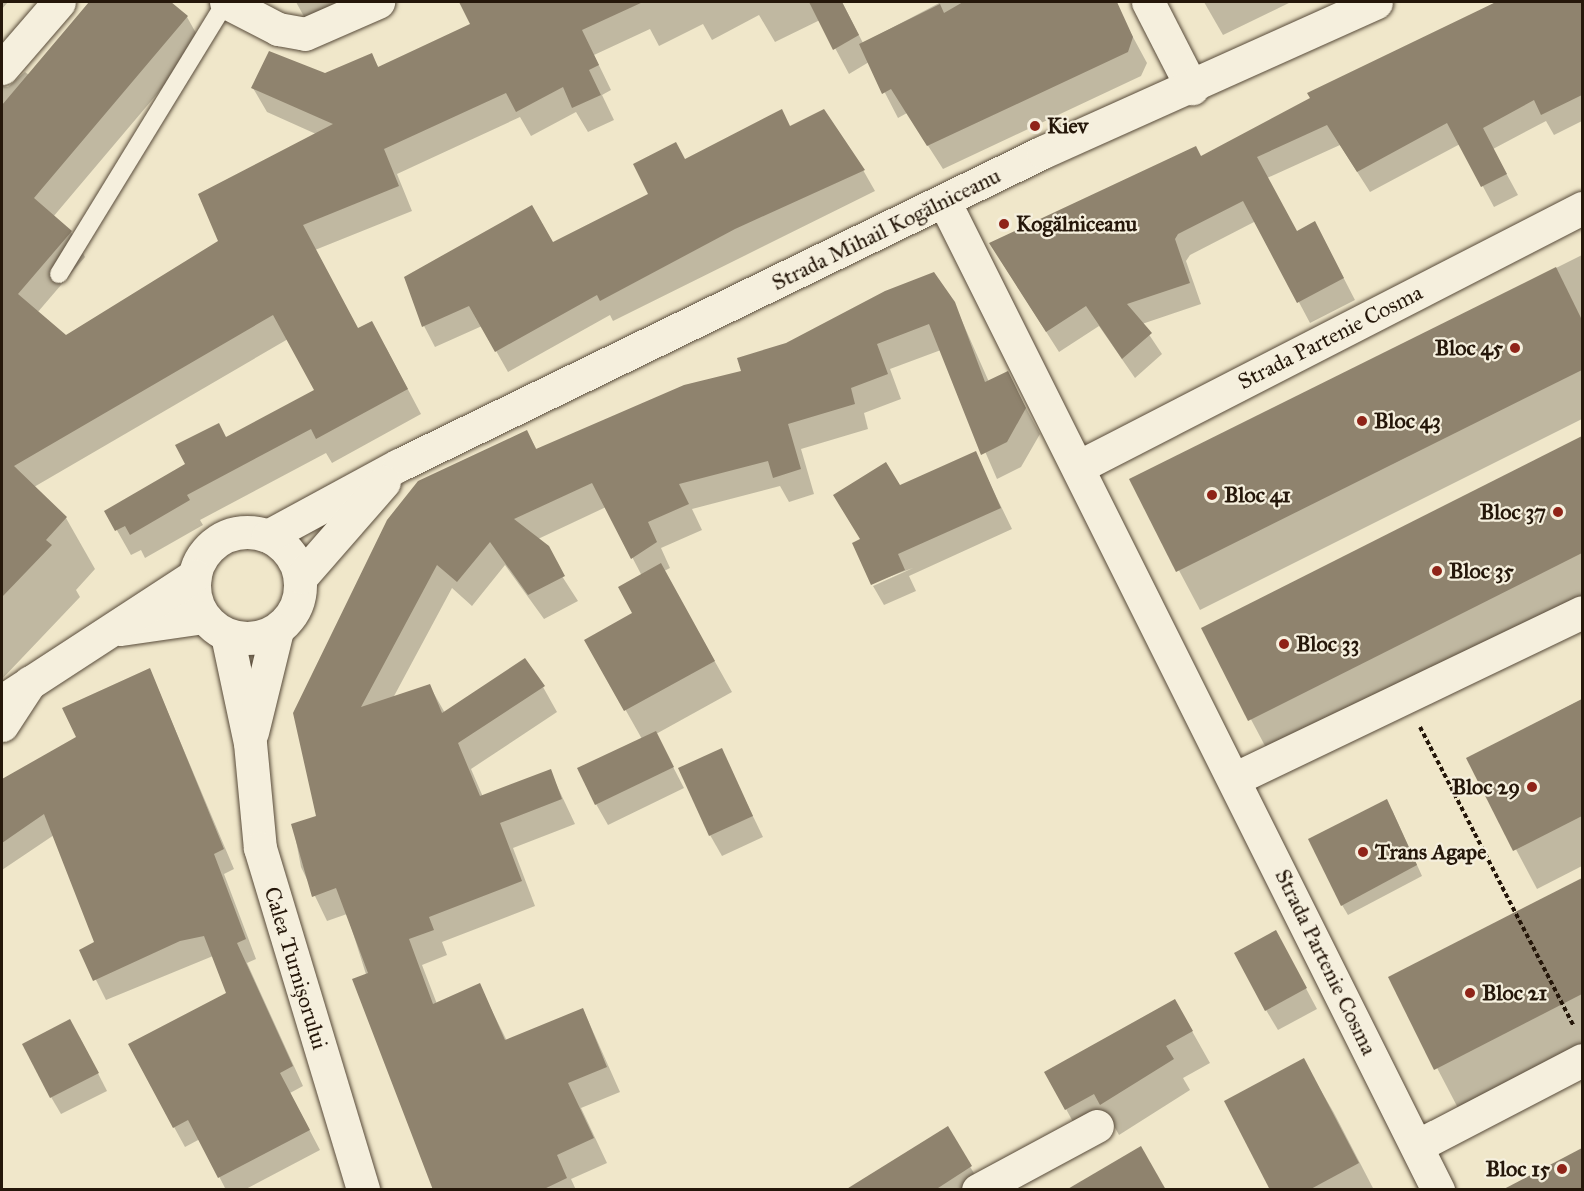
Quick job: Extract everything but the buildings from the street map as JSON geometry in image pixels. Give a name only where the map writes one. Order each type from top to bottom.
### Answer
[{"type":"street","points":[[2,68],[59,2]]},
{"type":"street","points":[[226,2],[278,28],[305,34],[378,2]]},
{"type":"street","points":[[1148,2],[1192,88]]},
{"type":"street","name":"Strada Mihail Kogălniceanu","points":[[268,536],[399,465],[944,201],[1376,2]]},
{"type":"street","name":"Strada Partenie Cosma","points":[[944,201],[1438,1190]]},
{"type":"street","name":"Strada Partenie Cosma","points":[[1078,467],[1582,208]]},
{"type":"street","name":"Strada Mihail Kogălniceanu","points":[[300,577],[399,465]]},
{"type":"street","points":[[2,724],[14,690],[117,630],[195,575],[210,547],[222,538],[253,531],[268,536],[295,559],[300,577],[296,607],[277,630],[252,638],[216,626],[117,630]]},
{"type":"street","points":[[195,575],[216,626]]},
{"type":"street","points":[[1234,779],[1582,612]]},
{"type":"street","name":"Calea Turnișorului","points":[[216,626],[250,743],[260,848],[363,1190]]},
{"type":"street","name":"Calea Turnișorului","points":[[250,743],[277,630]]},
{"type":"street","points":[[1417,1146],[1580,1047]]},
{"type":"street","points":[[978,1190],[1097,1126]]},
{"type":"lane","points":[[59,274],[226,2]]},
{"type":"path","points":[[1405,698],[1580,1047]]},
{"type":"place","name":"Kiev","points":[[1035,126]]},
{"type":"place","name":"Kogălniceanu","points":[[1004,224]]},
{"type":"place","name":"Bloc 45","points":[[1515,348]]},
{"type":"place","name":"Bloc 43","points":[[1362,421]]},
{"type":"place","name":"Bloc 41","points":[[1212,495]]},
{"type":"place","name":"Bloc 37","points":[[1558,512]]},
{"type":"place","name":"Bloc 35","points":[[1437,571]]},
{"type":"place","name":"Bloc 33","points":[[1284,644]]},
{"type":"place","name":"Bloc 29","points":[[1532,787]]},
{"type":"place","name":"Trans Agape","points":[[1363,852]]},
{"type":"place","name":"Bloc 21","points":[[1470,993]]},
{"type":"place","name":"Bloc 15","points":[[1562,1169]]}]
